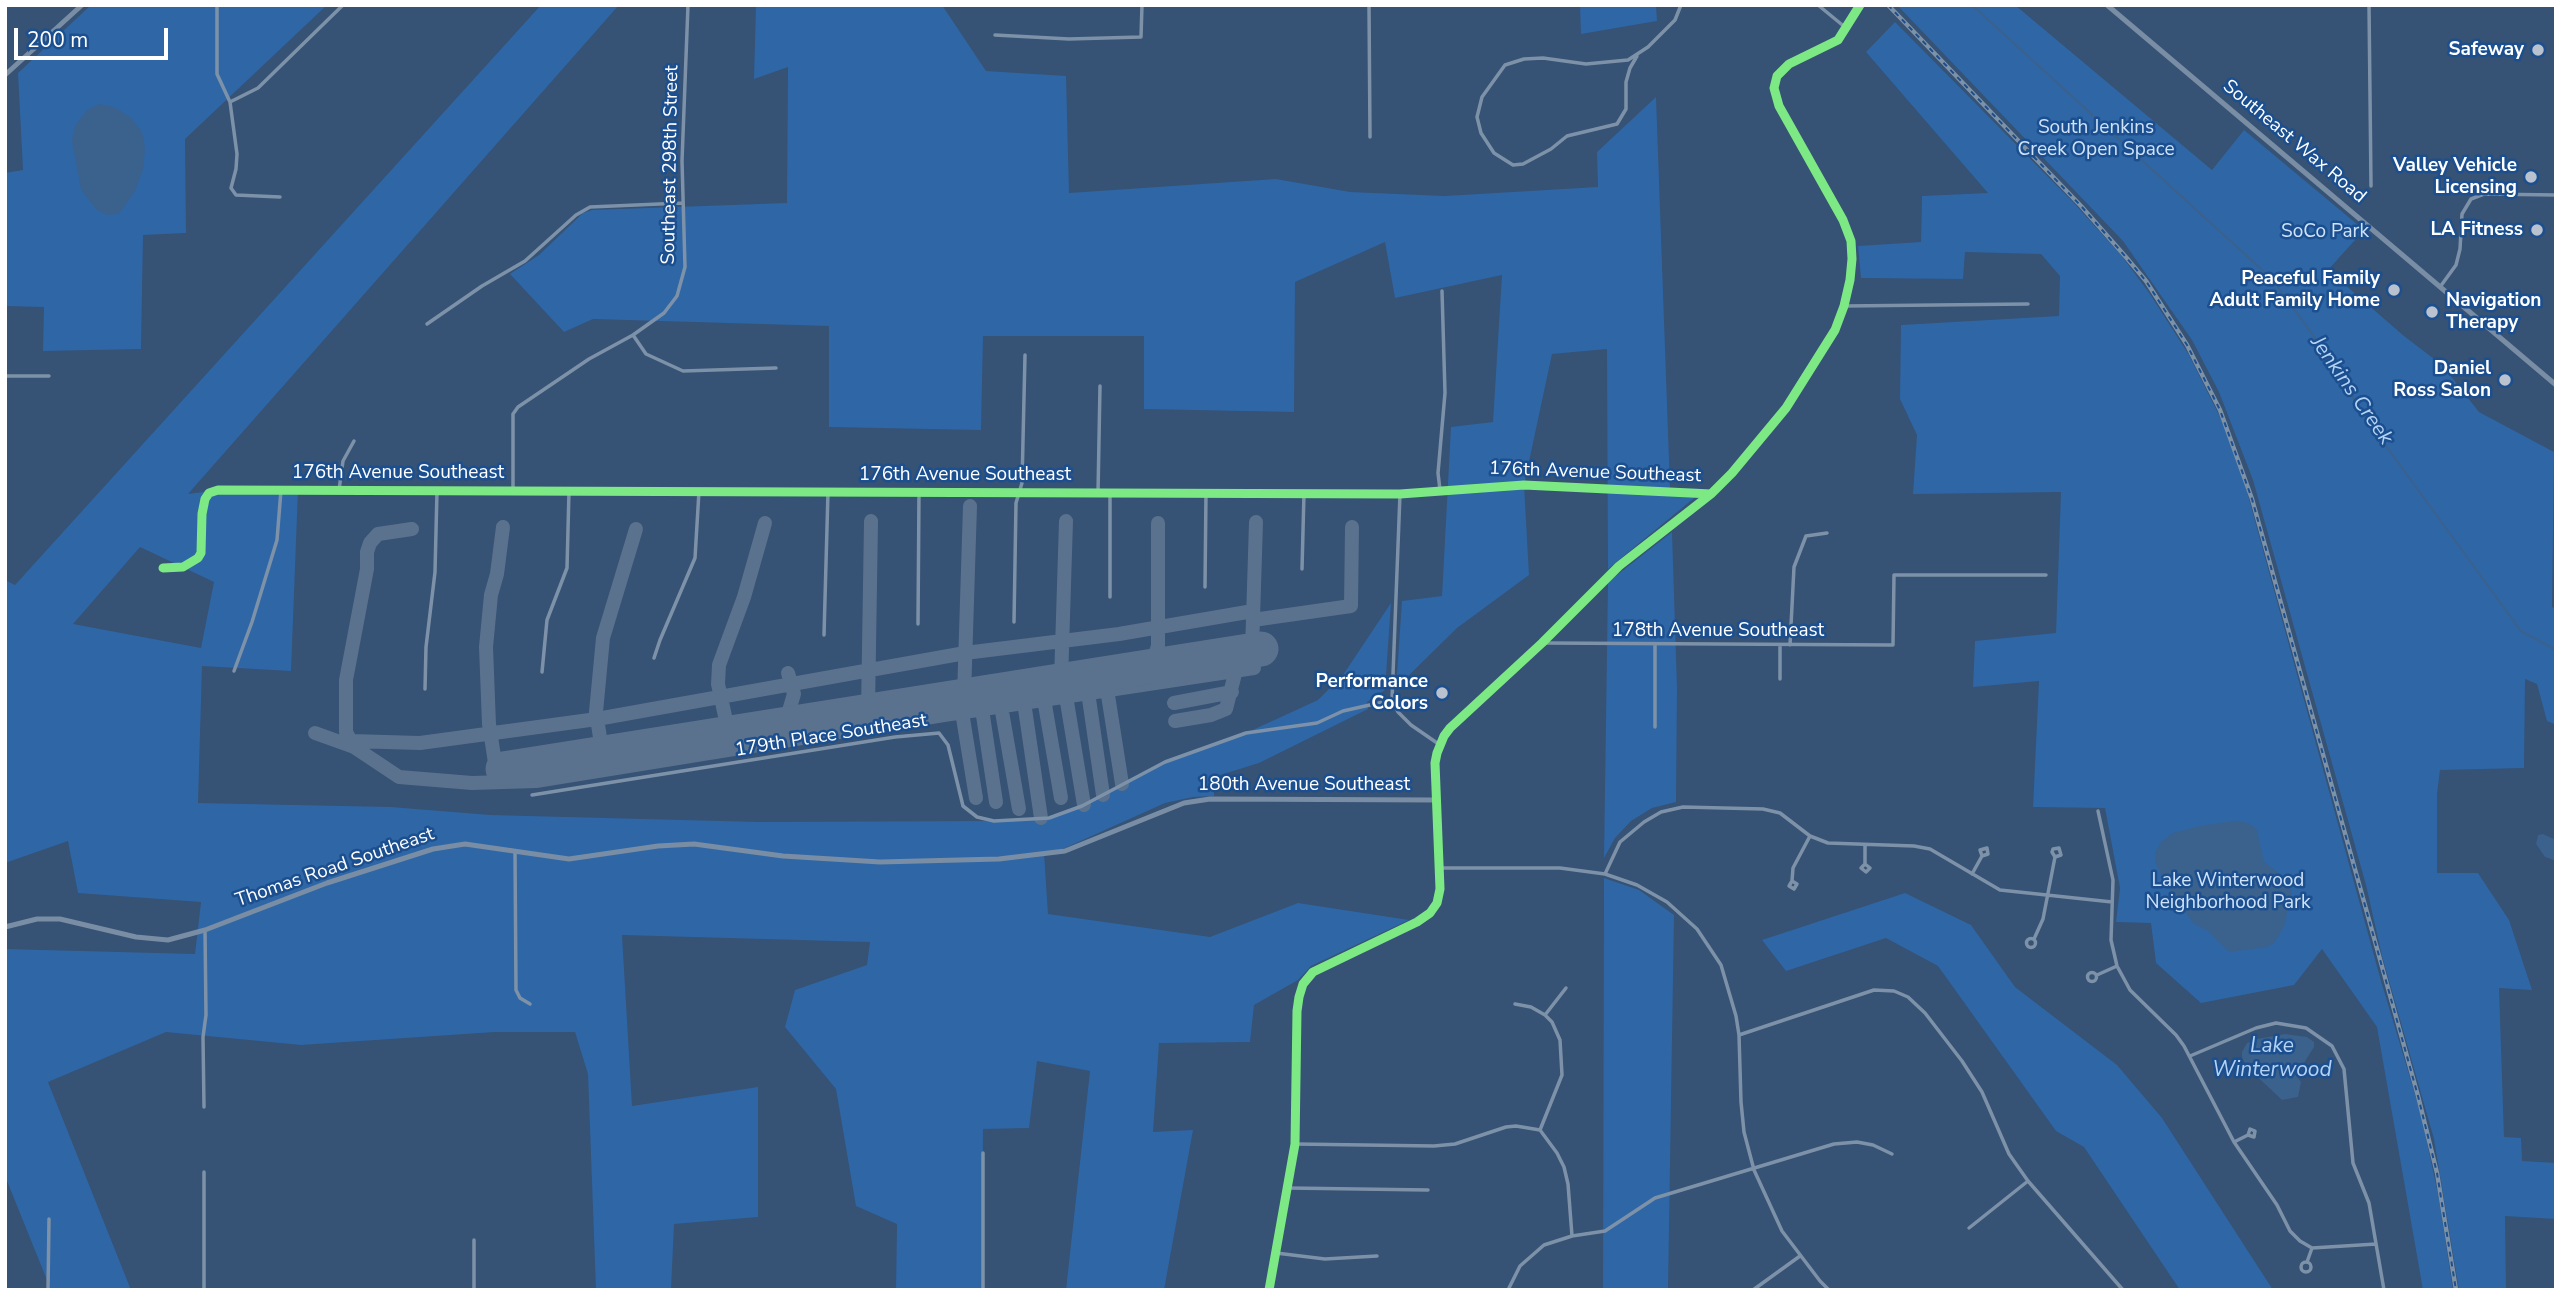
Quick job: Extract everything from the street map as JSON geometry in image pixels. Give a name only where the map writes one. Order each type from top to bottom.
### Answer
[{"type":"street","points":[[5,75],[82,5]]},
{"type":"street","points":[[217,5],[218,74],[230,102],[237,154],[232,192],[236,195],[281,197]]},
{"type":"street","points":[[230,102],[258,88],[343,5]]},
{"type":"street","name":"Southeast 298th Street","points":[[513,491],[513,414],[518,407],[589,359],[633,335],[664,313],[677,296],[685,267],[682,203],[688,5]]},
{"type":"street","points":[[995,35],[1069,39],[1142,37],[1142,5]]},
{"type":"street","points":[[1369,5],[1370,137]]},
{"type":"street","points":[[1637,56],[1620,62],[1586,64],[1543,58],[1510,62],[1498,72],[1482,97],[1477,117],[1481,133],[1494,153],[1513,165],[1523,164],[1551,149],[1567,136],[1617,124],[1626,109],[1626,82],[1637,56],[1675,20],[1681,5]]},
{"type":"street","points":[[1818,5],[1847,29]]},
{"type":"street","points":[[1269,1290],[1295,1144],[1297,1011],[1303,984],[1313,972],[1417,922],[1430,913],[1439,898],[1435,763],[1440,745],[1450,728],[1542,643],[1619,566],[1711,494],[1750,454],[1786,408],[1825,350],[1844,306],[1852,259],[1847,229],[1779,106],[1774,94],[1774,81],[1780,71],[1796,60],[1831,45],[1847,29],[1860,5]]},
{"type":"street","name":"Southeast Wax Road","points":[[2107,5],[2556,385]]},
{"type":"street","points":[[2369,5],[2371,186]]},
{"type":"street","points":[[2440,286],[2456,265],[2461,246],[2462,214],[2471,199],[2484,194],[2556,195]]},
{"type":"street","points":[[427,324],[482,286],[525,261],[576,215],[590,207],[682,203]]},
{"type":"street","points":[[1440,490],[1438,473],[1445,393],[1442,291]]},
{"type":"street","points":[[1844,306],[2028,304]]},
{"type":"street","points":[[633,335],[646,354],[683,371],[776,368]]},
{"type":"street","points":[[1014,622],[1016,503],[1022,483],[1025,355]]},
{"type":"street","points":[[5,376],[49,376]]},
{"type":"street","points":[[1098,493],[1100,386]]},
{"type":"street","points":[[339,490],[343,461],[354,441]]},
{"type":"street","name":"176th Avenue Southeast","points":[[163,568],[183,568],[198,558],[202,543],[205,499],[209,493],[218,490],[1400,494],[1527,485],[1711,494]]},
{"type":"street","points":[[234,671],[277,540],[281,490]]},
{"type":"street","points":[[425,690],[426,647],[435,572],[437,491]]},
{"type":"street","points":[[542,673],[547,620],[567,568],[569,491]]},
{"type":"street","points":[[654,658],[695,558],[699,491]]},
{"type":"street","points":[[824,635],[828,492]]},
{"type":"street","points":[[918,624],[919,492]]},
{"type":"street","points":[[1110,493],[1110,597]]},
{"type":"street","points":[[1205,587],[1206,493]]},
{"type":"street","points":[[1302,569],[1304,493]]},
{"type":"street","points":[[1400,494],[1392,700],[1398,712],[1411,725],[1440,745]]},
{"type":"street","points":[[1790,645],[1794,567],[1806,536],[1827,533]]},
{"type":"street","name":"178th Avenue Southeast","points":[[1542,643],[1894,645],[1894,575],[2046,575]]},
{"type":"street","points":[[1655,645],[1655,727]]},
{"type":"street","points":[[1780,645],[1780,679]]},
{"type":"street","name":"179th Place Southeast","points":[[532,796],[895,737],[939,733],[948,745],[963,806],[977,817],[994,821],[1049,818],[1082,806],[1165,762],[1246,733],[1317,723],[1343,711],[1392,700]]},
{"type":"street","name":"180th Avenue Southeast","points":[[1056,853],[1184,803],[1210,799],[1436,800]]},
{"type":"street","points":[[1605,874],[1620,842],[1644,822],[1672,809],[1683,807],[1772,810],[1786,817],[1810,836],[1829,844],[1923,847],[2000,890],[2112,902]]},
{"type":"street","points":[[2098,811],[2113,880],[2111,940],[2117,966],[2130,990],[2176,1035],[2190,1056],[2234,1142],[2277,1205],[2290,1231],[2312,1248],[2376,1244]]},
{"type":"street","points":[[1792,881],[1793,867],[1810,836]]},
{"type":"street","name":"Thomas Road Southeast","points":[[5,927],[37,919],[60,919],[136,937],[168,940],[205,930],[327,883],[433,849],[465,844],[569,859],[658,846],[694,844],[783,856],[880,862],[999,859],[1056,853]]},
{"type":"street","points":[[1865,845],[1866,864]]},
{"type":"street","points":[[515,851],[516,990],[520,998],[530,1004]]},
{"type":"street","points":[[1972,874],[1982,856]]},
{"type":"street","points":[[2034,939],[2040,929],[2055,857]]},
{"type":"street","points":[[1440,868],[1560,868],[1605,874],[1637,885],[1667,902],[1696,929],[1721,965],[1729,985],[1739,1035],[1744,1132],[1754,1170],[1782,1231],[1829,1290]]},
{"type":"street","points":[[204,1107],[205,930]]},
{"type":"street","points":[[2096,976],[2117,966]]},
{"type":"street","points":[[1545,1016],[1566,988]]},
{"type":"street","points":[[1739,1035],[1860,993],[1886,990],[1908,997],[1925,1013],[1962,1061],[1982,1092],[2009,1154],[2028,1181],[2123,1290]]},
{"type":"street","points":[[1515,1004],[1531,1007],[1545,1016],[1557,1031],[1563,1063],[1562,1075],[1540,1130]]},
{"type":"street","points":[[2190,1056],[2256,1028],[2276,1023],[2306,1028],[2332,1046],[2344,1069],[2353,1163],[2369,1203],[2384,1290]]},
{"type":"street","points":[[1295,1144],[1434,1146],[1466,1141],[1506,1127],[1540,1130],[1564,1167],[1572,1236]]},
{"type":"street","points":[[2234,1142],[2248,1135]]},
{"type":"street","points":[[1508,1290],[1520,1266],[1544,1245],[1572,1236],[1605,1231],[1655,1198],[1824,1147],[1848,1143],[1873,1145],[1892,1154]]},
{"type":"street","points":[[983,1153],[983,1290]]},
{"type":"street","points":[[204,1172],[204,1290]]},
{"type":"street","points":[[1969,1228],[2028,1181]]},
{"type":"street","points":[[1288,1188],[1427,1189]]},
{"type":"street","points":[[48,1290],[49,1219]]},
{"type":"street","points":[[474,1240],[474,1290]]},
{"type":"street","points":[[2307,1262],[2312,1248]]},
{"type":"street","points":[[1276,1253],[1325,1259],[1377,1256]]},
{"type":"street","points":[[1753,1290],[1800,1256]]},
{"type":"green space","points":[[91,5],[327,5],[185,139],[186,233],[143,235],[141,349],[43,351],[44,307],[5,306],[5,173],[23,170],[18,73]]},
{"type":"green space","points":[[541,5],[619,5],[188,494],[218,490],[298,490],[291,671],[202,666],[198,803],[391,807],[490,815],[759,822],[994,821],[1049,818],[1084,805],[1165,762],[1246,733],[1318,700],[1343,675],[1391,603],[1385,690],[1367,702],[1368,709],[1259,763],[1214,777],[1214,796],[1165,803],[1065,848],[1044,853],[1048,914],[1210,937],[1298,903],[1409,920],[1311,966],[1298,980],[1254,1005],[1250,1042],[1159,1043],[1153,1132],[1193,1130],[1164,1290],[1066,1290],[1090,1071],[1037,1061],[1029,1128],[983,1129],[982,1290],[896,1290],[897,1224],[856,1206],[836,1089],[785,1027],[795,990],[867,965],[870,942],[622,935],[632,1106],[758,1087],[758,1217],[674,1224],[671,1290],[596,1290],[588,1074],[575,1032],[495,1032],[301,1045],[166,1032],[48,1082],[131,1290],[51,1290],[5,1176],[5,949],[195,954],[201,902],[78,893],[68,841],[5,863],[5,580],[15,585]],"holes":[[[140,547],[214,582],[201,648],[73,624]]]},
{"type":"green space","points":[[756,5],[942,5],[986,71],[1066,76],[1069,193],[1276,179],[1350,192],[1445,196],[1598,187],[1597,152],[1656,97],[1670,488],[1705,489],[1608,569],[1607,349],[1552,354],[1524,485],[1529,575],[1457,628],[1396,688],[1402,601],[1442,596],[1451,427],[1493,422],[1502,275],[1395,298],[1385,242],[1295,282],[1294,412],[1144,409],[1144,336],[983,336],[981,430],[829,427],[829,326],[593,319],[564,332],[510,274],[539,255],[583,213],[592,210],[787,203],[788,67],[754,79]]},
{"type":"green space","points":[[1580,5],[1656,5],[1657,21],[1581,34]]},
{"type":"green space","points":[[1897,5],[2015,5],[2212,170],[2244,130],[2364,230],[2328,270],[2442,365],[2479,412],[2554,452],[2552,607],[2556,609],[2556,725],[2547,721],[2537,684],[2525,679],[2524,768],[2440,770],[2437,794],[2437,873],[2478,873],[2509,920],[2532,990],[2499,988],[2504,1137],[2521,1138],[2522,1161],[2556,1163],[2556,1219],[2505,1216],[2506,1290],[2459,1290],[2434,1139],[2253,480],[2219,392],[2192,340],[2123,241]]},
{"type":"green space","name":"Lake Winterwood Neighborhood Park","points":[[1895,22],[2073,202],[2121,255],[2189,355],[2221,419],[2243,477],[2381,981],[2421,1114],[2439,1199],[2453,1290],[2423,1290],[2377,1027],[2322,949],[2294,985],[2201,1003],[2156,963],[2151,923],[2116,922],[2120,888],[2105,808],[2033,807],[2039,681],[1973,687],[1975,641],[2056,633],[2061,492],[1913,494],[1917,435],[1900,399],[1901,325],[2059,316],[2060,276],[2041,254],[1965,252],[1963,279],[1861,278],[1858,246],[1921,242],[1922,196],[1988,193],[1866,52]]},
{"type":"green space","points":[[1672,532],[1677,688],[1676,802],[1652,808],[1631,821],[1615,838],[1604,858],[1608,582]]},
{"type":"green space","points":[[1604,878],[1639,890],[1674,915],[1668,1290],[1603,1290]]},
{"type":"green space","points":[[1905,893],[1971,925],[2015,987],[2117,1065],[2162,1118],[2273,1290],[2180,1290],[2084,1147],[2056,1131],[1938,966],[1886,938],[1786,971],[1762,940]]},
{"type":"water","points":[[100,104],[116,108],[131,118],[142,132],[145,148],[143,169],[135,191],[119,214],[107,215],[97,210],[81,189],[72,141],[75,126],[88,109]]},
{"type":"water","points":[[2235,821],[2249,823],[2257,830],[2264,862],[2276,871],[2291,890],[2292,899],[2285,924],[2275,942],[2267,947],[2229,952],[2208,931],[2193,923],[2164,880],[2155,862],[2155,852],[2162,841],[2173,833]]},
{"type":"water","points":[[2543,834],[2556,840],[2556,861],[2545,857],[2536,844],[2538,835]]},
{"type":"water","name":"Lake Winterwood","points":[[2285,1034],[2307,1037],[2314,1042],[2314,1047],[2302,1066],[2295,1068],[2295,1074],[2301,1082],[2298,1097],[2282,1100],[2248,1068],[2242,1058],[2242,1052],[2247,1043]]},
{"type":"waterway","name":"Jenkins Creek","points":[[1972,5],[2272,279],[2313,335],[2370,424],[2521,631],[2556,650]]},
{"type":"taxiway","points":[[964,696],[970,506]]},
{"type":"taxiway","points":[[868,711],[871,521]]},
{"type":"taxiway","points":[[1061,681],[1066,521]]},
{"type":"taxiway","points":[[533,765],[536,781],[1254,668],[1252,651],[1256,522]]},
{"type":"taxiway","points":[[732,748],[718,684],[719,665],[744,597],[765,523]]},
{"type":"taxiway","points":[[1151,667],[1158,646],[1158,523]]},
{"type":"taxiway","points":[[498,782],[489,724],[486,647],[491,595],[497,574],[503,527]]},
{"type":"taxiway","points":[[1253,620],[1351,606],[1352,527]]},
{"type":"taxiway","points":[[412,529],[378,534],[370,543],[367,552],[367,569],[346,680],[346,732],[354,747],[399,777],[472,783],[536,781]]},
{"type":"taxiway","points":[[605,769],[596,712],[603,638],[636,529]]},
{"type":"taxiway","points":[[351,741],[420,743],[597,719],[965,653],[1119,634],[1253,611]]},
{"type":"taxiway","points":[[1175,721],[1211,715],[1226,709],[1236,670]]},
{"type":"taxiway","points":[[1120,672],[1122,687]]},
{"type":"taxiway","points":[[785,724],[794,694],[788,673]]},
{"type":"taxiway","points":[[1107,689],[1122,784]]},
{"type":"taxiway","points":[[1088,692],[1103,795]]},
{"type":"taxiway","points":[[1174,703],[1232,692]]},
{"type":"taxiway","points":[[1066,696],[1084,805]]},
{"type":"taxiway","points":[[1044,699],[1061,798]]},
{"type":"taxiway","points":[[1024,702],[1041,818]]},
{"type":"taxiway","points":[[920,703],[943,714]]},
{"type":"taxiway","points":[[1001,706],[1019,809]]},
{"type":"taxiway","points":[[982,709],[996,802]]},
{"type":"taxiway","points":[[962,712],[976,798]]},
{"type":"taxiway","points":[[315,733],[354,747]]},
{"type":"runway","points":[[503,769],[1261,649]]},
{"type":"railway","points":[[1888,5],[2081,206],[2146,281],[2187,345],[2220,410],[2252,499],[2418,1096],[2437,1173],[2456,1290]]},
{"type":"cycle path","points":[[1269,1290],[1295,1144],[1297,1011],[1303,984],[1313,972],[1417,922],[1430,913],[1437,903],[1440,889],[1435,763],[1444,736],[1619,566],[1711,494],[1732,473],[1786,408],[1835,330],[1850,280],[1851,241],[1843,220],[1779,106],[1774,88],[1777,76],[1789,64],[1838,40],[1860,5]]},
{"type":"cycle path","points":[[163,568],[183,567],[198,558],[201,553],[205,499],[209,493],[218,490],[1400,494],[1524,485],[1711,494]]},
{"type":"place","name":"Safeway","points":[[2538,50]]},
{"type":"place","name":"Valley Vehicle Licensing","points":[[2531,177]]},
{"type":"place","name":"LA Fitness","points":[[2537,230]]},
{"type":"place","name":"Peaceful Family Adult Family Home","points":[[2394,290]]},
{"type":"place","name":"Navigation Therapy","points":[[2432,312]]},
{"type":"place","name":"Daniel Ross Salon","points":[[2505,380]]},
{"type":"place","name":"Performance Colors","points":[[1442,693]]},
{"type":"park label","name":"South Jenkins Creek Open Space","points":[[2096,139]]},
{"type":"park label","name":"SoCo Park","points":[[2325,232]]}]
